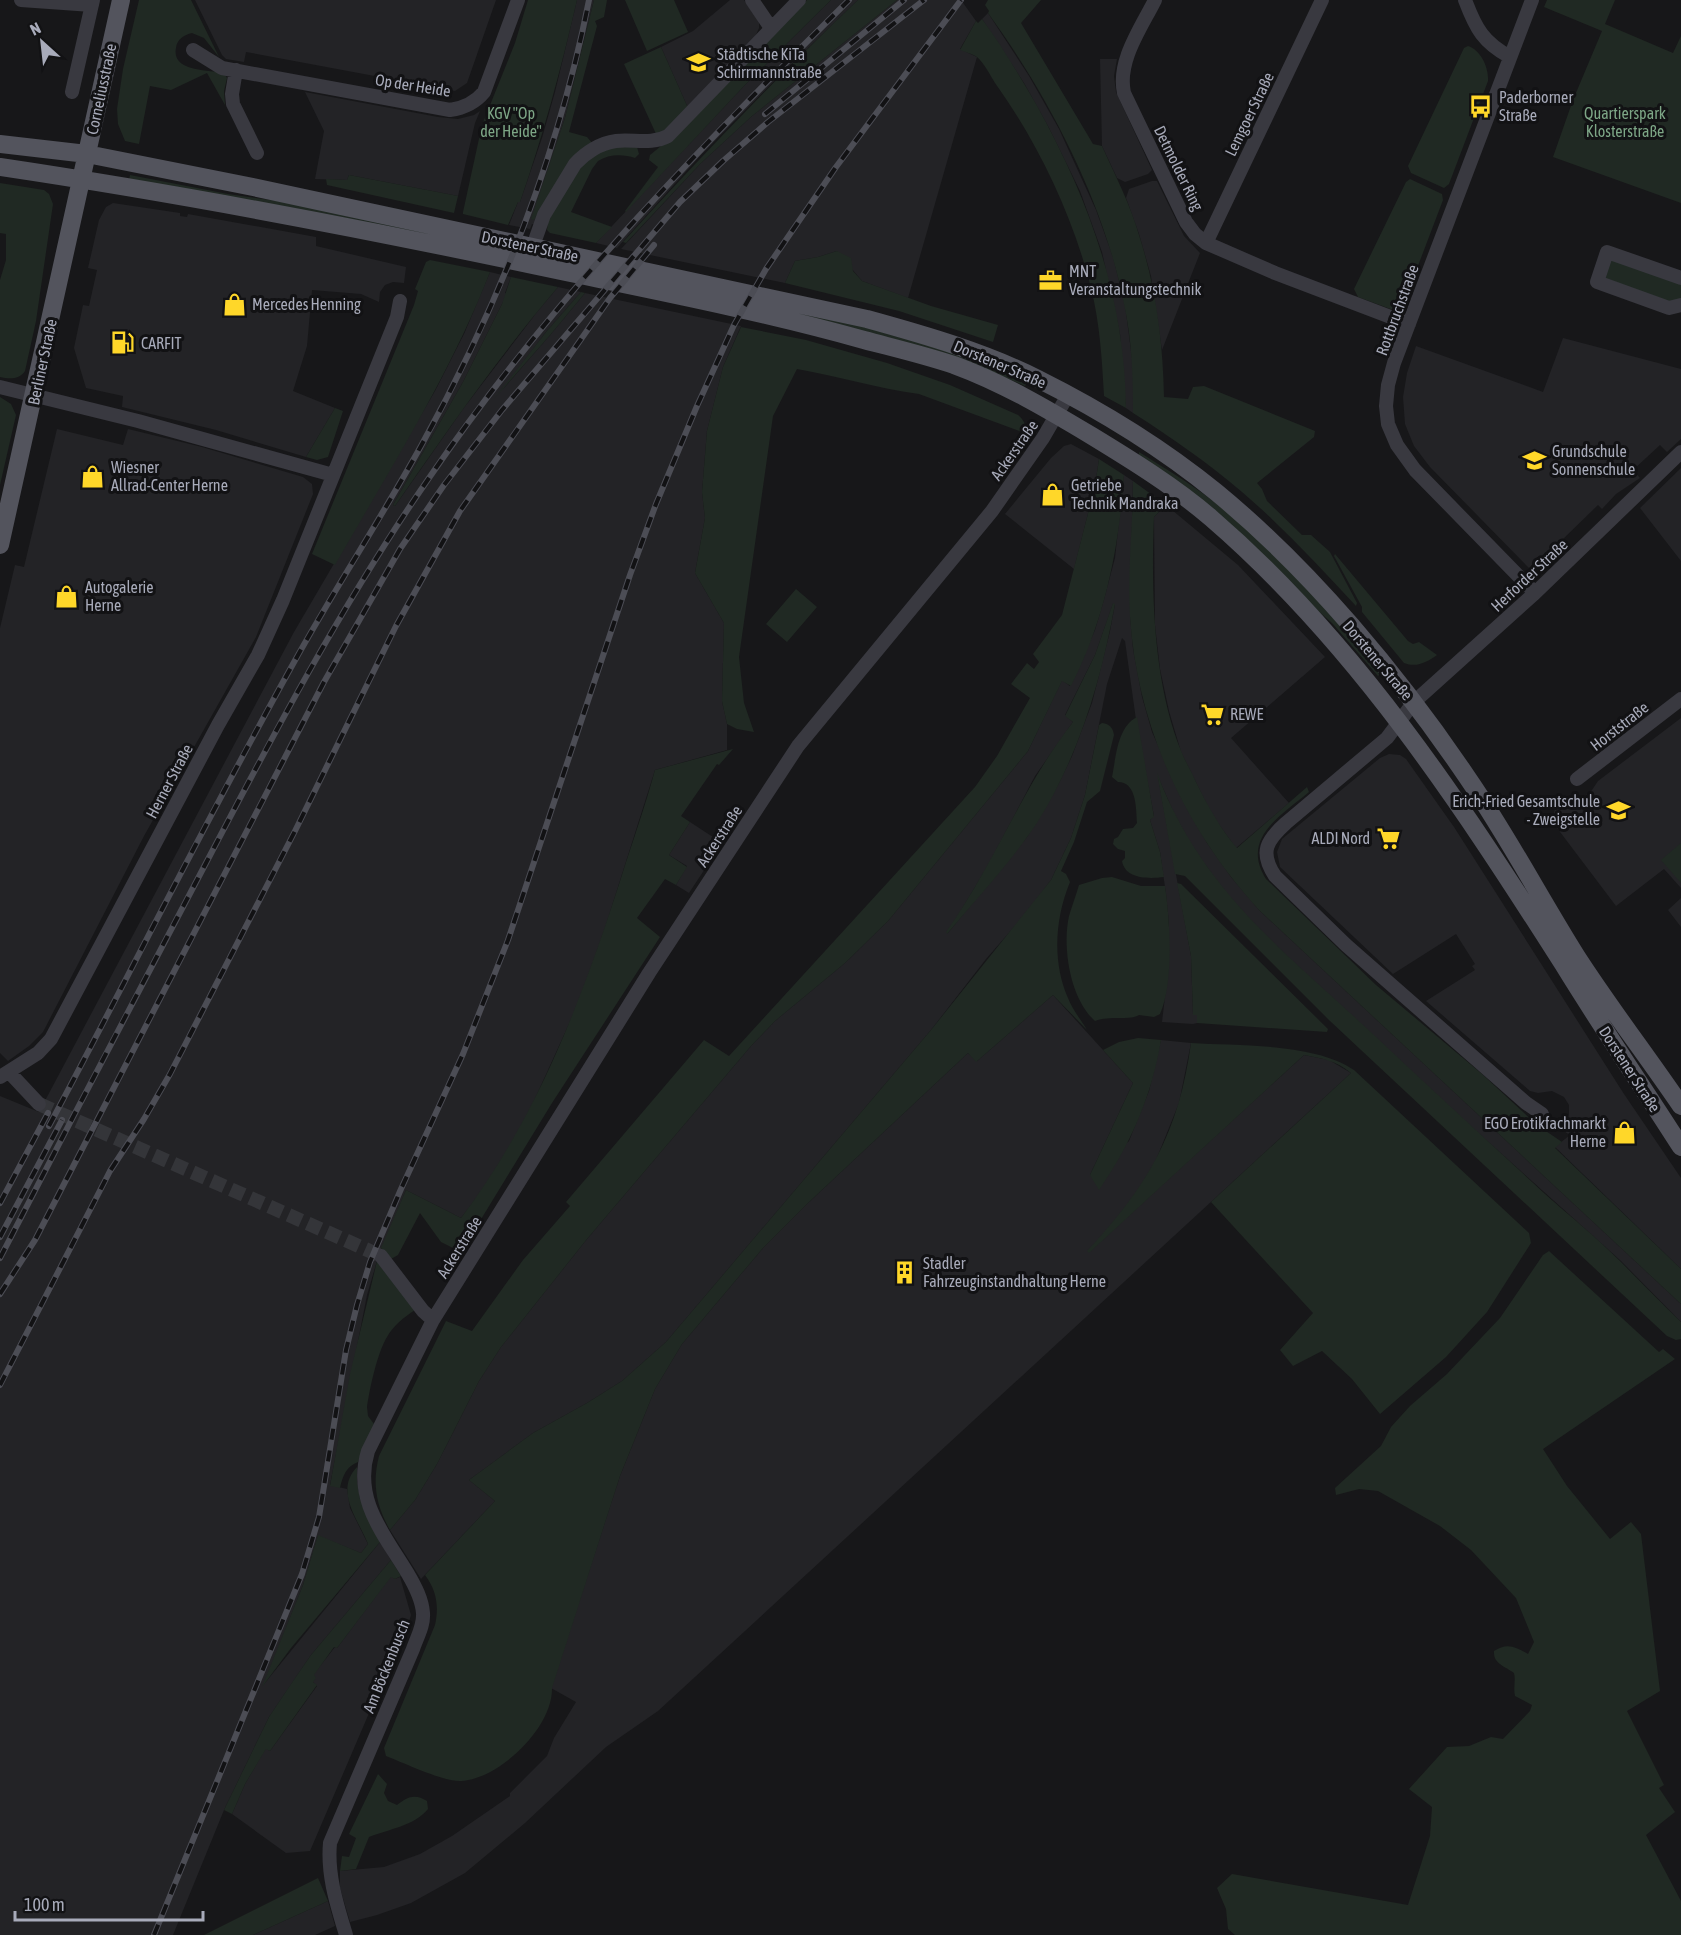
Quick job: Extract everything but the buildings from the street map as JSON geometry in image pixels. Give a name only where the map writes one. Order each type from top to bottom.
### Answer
[{"type":"main road","name":"Corneliusstraße","points":[[82,179],[121,0]]},
{"type":"main road","name":"Dorstener Straße","points":[[0,144],[87,154],[247,185],[867,319],[945,341],[1036,378],[1068,395],[1140,437],[1217,492],[1296,567],[1371,649],[1414,702],[1488,808],[1578,958],[1681,1106]]},
{"type":"main road","name":"Dorstener Straße","points":[[0,167],[268,211],[427,242],[822,328],[954,365],[1026,397],[1119,452],[1177,491],[1210,517],[1259,562],[1316,622],[1399,722],[1455,798],[1681,1147]]},
{"type":"main road","name":"Berliner Straße","points":[[0,544],[82,179]]},
{"type":"street","name":"Corneliusstraße","points":[[21,0],[93,2],[72,92]]},
{"type":"street","name":"Op der Heide","points":[[193,50],[222,68],[450,110],[461,108],[484,92],[518,0]]},
{"type":"street","points":[[752,0],[771,28]]},
{"type":"street","points":[[533,246],[544,215],[574,164],[581,157],[600,146],[615,141],[656,142],[668,136],[799,0]]},
{"type":"street","name":"Detmolder Ring","points":[[1155,0],[1126,60],[1122,72],[1122,83],[1124,93],[1186,222],[1195,234],[1206,243],[1275,273],[1409,324]]},
{"type":"street","name":"Lemgoer Straße","points":[[1206,243],[1322,0]]},
{"type":"street","points":[[1466,0],[1478,30],[1496,49],[1510,57]]},
{"type":"street","name":"Rottbruchstraße","points":[[1532,0],[1409,324],[1388,385],[1386,406],[1392,435],[1415,470],[1534,593]]},
{"type":"street","points":[[236,70],[232,94],[234,104],[257,153]]},
{"type":"street","points":[[1681,278],[1607,252],[1597,282],[1669,308],[1681,305]]},
{"type":"street","name":"Herner Straße","points":[[4,1075],[38,1053],[51,1039],[218,725],[258,656],[283,600],[397,317],[400,301]]},
{"type":"street","points":[[0,387],[138,421],[333,475]]},
{"type":"street","name":"Ackerstraße","points":[[433,1320],[649,973],[798,746],[993,510],[1058,416],[1068,395]]},
{"type":"street","name":"Herforder Straße","points":[[1399,722],[1414,702],[1534,593],[1681,452]]},
{"type":"street","name":"Horststraße","points":[[1577,778],[1681,699]]},
{"type":"street","name":"Dorstener Straße","points":[[1399,722],[1376,748],[1272,836],[1266,856],[1268,866],[1275,876],[1346,945],[1526,1103],[1542,1114]]},
{"type":"street","points":[[4,1075],[39,1104]]},
{"type":"street","points":[[381,1256],[423,1311],[433,1320]]},
{"type":"street","name":"Am Böckenbusch","points":[[346,1935],[331,1881],[328,1861],[330,1843],[413,1649],[422,1626],[423,1614],[418,1593],[365,1497],[364,1464],[368,1451],[433,1320]]},
{"type":"shaded area","points":[[195,0],[496,0],[467,83],[455,91],[246,52],[244,62],[226,59]]},
{"type":"shaded area","points":[[577,0],[594,0],[565,118],[532,219],[569,161],[536,225],[532,224],[530,229],[509,225],[518,202],[520,202],[542,138]]},
{"type":"shaded area","name":"Städtische KiTa Schirrmannstraße","points":[[730,0],[744,0],[759,21],[759,28],[755,37],[688,108],[661,47],[693,31]]},
{"type":"shaded area","points":[[831,0],[858,0],[700,156],[617,248],[596,243],[744,86]]},
{"type":"shaded area","points":[[897,0],[961,0],[976,21],[960,49],[977,57],[908,298],[862,281],[837,251],[795,261],[785,283],[621,249],[700,164],[752,116]]},
{"type":"shaded area","points":[[988,13],[1029,76],[1059,129],[1096,210],[1113,257],[1125,305],[1133,366],[1133,413],[1126,408],[1120,334],[1102,252],[1080,191],[1024,83],[982,19]]},
{"type":"shaded area","points":[[1100,59],[1117,59],[1114,76],[1116,92],[1152,170],[1148,174],[1125,182],[1117,178],[1102,146]]},
{"type":"shaded area","points":[[305,92],[438,117],[458,119],[480,111],[475,123],[458,196],[349,175],[347,180],[315,179],[324,131]]},
{"type":"shaded area","points":[[1157,181],[1184,236],[1200,253],[1162,350],[1151,276],[1126,198],[1129,189]]},
{"type":"shaded area","points":[[113,203],[316,237],[316,246],[406,267],[404,283],[393,282],[385,285],[380,292],[379,302],[361,294],[312,290],[307,346],[293,391],[335,408],[306,457],[216,430],[122,407],[123,396],[86,388],[74,348],[83,305],[89,306],[97,270],[88,268],[99,220],[106,207]]},
{"type":"shaded area","points":[[490,272],[511,277],[505,293],[507,294],[463,382],[393,505],[395,506],[463,409],[558,287],[581,292],[546,332],[503,389],[585,293],[741,326],[723,367],[707,431],[702,492],[705,518],[695,573],[724,623],[722,701],[727,724],[727,750],[655,770],[579,1002],[514,1140],[481,1192],[461,1218],[406,1190],[377,1261],[367,1295],[330,1485],[347,1489],[350,1508],[368,1544],[361,1553],[318,1536],[303,1585],[264,1684],[380,1542],[391,1560],[311,1655],[269,1717],[224,1810],[173,1935],[0,1935],[0,1096],[39,1112],[294,632],[435,391],[464,334]]},
{"type":"shaded area","name":"Grundschule Sonnenschule","points":[[1563,338],[1681,369],[1681,439],[1667,452],[1660,445],[1633,470],[1640,478],[1616,494],[1602,509],[1598,505],[1561,541],[1567,548],[1545,570],[1535,572],[1430,467],[1414,446],[1405,424],[1403,397],[1407,373],[1416,346],[1543,392]]},
{"type":"shaded area","points":[[57,429],[123,445],[128,429],[202,447],[303,477],[312,484],[313,494],[256,637],[144,836],[43,1032],[29,1046],[8,1061],[0,1053],[0,628],[15,565],[24,567]]},
{"type":"shaded area","points":[[1071,444],[1099,459],[1095,486],[1074,569],[1005,514],[1051,458],[1064,446]]},
{"type":"shaded area","points":[[1681,468],[1681,561],[1640,508]]},
{"type":"shaded area","points":[[1124,475],[1133,481],[1130,616],[1133,649],[1142,697],[1152,732],[1172,777],[1207,843],[1231,877],[1260,911],[1681,1304],[1681,1322],[1621,1261],[1436,1095],[1244,914],[1227,895],[1189,842],[1158,777],[1191,956],[1193,1014],[1197,1015],[1197,1023],[1193,1024],[1162,1022],[1168,971],[1169,924],[1166,894],[1160,852],[1150,820],[1154,816],[1137,727],[1125,641],[1122,638],[1107,684],[1085,795],[1071,838],[1051,880],[1028,911],[986,959],[931,1030],[666,1342],[622,1381],[533,1433],[469,1480],[495,1501],[421,1579],[390,1530],[415,1500],[437,1464],[479,1381],[501,1347],[587,1239],[751,1046],[775,1021],[845,963],[888,921],[1028,751],[1062,680],[1070,686],[1095,630],[1115,558]],"holes":[[[1113,604],[1115,604],[1092,703],[1072,756],[1058,785],[1027,837],[947,934],[990,862],[1035,776],[1073,722],[1065,715],[1095,655]]]},
{"type":"shaded area","points":[[1166,505],[1238,565],[1325,657],[1231,738],[1289,803],[1236,848],[1212,815],[1181,752],[1160,669],[1155,625],[1154,517]]},
{"type":"shaded area","name":"Erich-Fried Gesamtschule - Zweigstelle","points":[[1681,718],[1681,888],[1664,869],[1616,906],[1551,820],[1559,799],[1564,795],[1579,798],[1590,793],[1598,781]]},
{"type":"shaded area","points":[[1389,754],[1400,755],[1406,759],[1454,827],[1624,1094],[1681,1178],[1681,1269],[1555,1147],[1570,1135],[1559,1128],[1565,1123],[1569,1114],[1569,1105],[1564,1097],[1552,1091],[1538,1093],[1530,1091],[1426,1001],[1475,970],[1472,966],[1475,964],[1456,934],[1393,974],[1280,867],[1277,852],[1282,839],[1380,758]]},
{"type":"shaded area","points":[[690,822],[722,843],[689,893],[676,885],[687,866],[669,855]]},
{"type":"shaded area","points":[[1681,898],[1681,927],[1668,910]]},
{"type":"shaded area","points":[[1053,995],[1133,1083],[1090,1175],[1129,1141],[1149,1091],[1161,1040],[1191,1043],[1179,1103],[1154,1165],[1131,1201],[1089,1252],[1304,1055],[1329,1060],[1351,1073],[658,1711],[606,1747],[525,1823],[465,1873],[411,1903],[350,1922],[340,1888],[340,1871],[384,1867],[420,1854],[452,1836],[510,1796],[510,1793],[547,1756],[554,1738],[576,1702],[551,1688],[620,1476],[655,1389],[682,1344],[763,1248],[808,1203],[968,1053],[977,1061]]},
{"type":"shaded area","points":[[391,1576],[395,1579],[400,1577],[411,1615],[405,1635],[399,1643],[310,1851],[286,1853],[232,1814],[245,1784],[266,1748],[270,1751],[317,1686],[313,1682],[313,1675],[335,1647],[337,1648]]},
{"type":"shaded area","points":[[328,1901],[335,1926],[315,1935],[253,1935]]},
{"type":"green space","points":[[139,0],[191,0],[219,57],[204,38],[192,33],[179,40],[176,56],[185,66],[224,73],[227,78],[224,91],[225,105],[207,73],[171,90],[150,86],[139,144],[125,141],[118,124],[117,109],[123,69]]},
{"type":"green space","name":"KGV \"Op der Heide\"","points":[[528,0],[577,0],[536,152],[520,202],[508,225],[463,214],[463,212],[482,125],[515,43]]},
{"type":"green space","points":[[594,0],[607,0],[604,17],[595,21],[597,26],[569,132],[587,137],[593,144],[569,162],[534,220],[531,219],[565,118]]},
{"type":"green space","points":[[625,0],[674,0],[688,32],[647,51]]},
{"type":"green space","points":[[807,0],[831,0],[744,86],[626,212],[658,167],[649,160],[650,155],[672,141]]},
{"type":"green space","points":[[858,0],[897,0],[752,116],[700,164],[626,243],[623,242],[738,119]]},
{"type":"green space","points":[[988,0],[1041,0],[1021,23],[1093,144],[1102,146],[1131,212],[1145,255],[1154,295],[1162,356],[1164,397],[1188,399],[1193,387],[1204,386],[1315,431],[1314,437],[1257,483],[1267,501],[1302,535],[1311,535],[1330,552],[1357,603],[1356,606],[1286,533],[1242,492],[1189,451],[1133,413],[1132,358],[1127,318],[1103,227],[1053,115],[1011,45],[988,13],[985,5]]},
{"type":"green space","name":"Quartierspark Klosterstraße","points":[[1547,0],[1615,0],[1605,24],[1673,53],[1681,36],[1681,203],[1553,157],[1573,100],[1602,31],[1544,7]]},
{"type":"green space","points":[[982,19],[1036,104],[1088,213],[1111,289],[1119,327],[1126,408],[1104,396],[1099,328],[1091,288],[1064,207],[1040,155],[980,60],[960,50],[976,21],[978,23]]},
{"type":"green space","points":[[1468,46],[1477,51],[1483,60],[1488,81],[1449,184],[1444,188],[1411,173],[1408,166],[1464,48]]},
{"type":"green space","points":[[661,47],[688,108],[667,131],[657,136],[624,64]]},
{"type":"green space","points":[[637,147],[639,154],[635,158],[616,155],[598,161],[571,212],[612,227],[596,243],[550,233],[547,230],[548,222],[565,190],[588,160],[609,148]]},
{"type":"green space","points":[[130,175],[278,201],[496,246],[494,250],[129,180]]},
{"type":"green space","points":[[349,175],[458,196],[454,213],[327,185],[326,179],[347,180]]},
{"type":"green space","points":[[1410,179],[1442,194],[1443,200],[1402,308],[1396,311],[1358,297],[1354,289],[1406,182]]},
{"type":"green space","points":[[0,183],[44,190],[49,194],[53,204],[36,321],[25,371],[20,376],[10,378],[0,377],[0,280],[6,260],[6,234],[0,233]]},
{"type":"green space","points":[[837,251],[851,258],[853,271],[862,281],[931,306],[998,325],[993,342],[899,311],[785,283],[795,261]]},
{"type":"green space","points":[[430,260],[490,272],[438,385],[335,565],[312,554],[414,305],[418,291],[415,289],[426,262]]},
{"type":"green space","points":[[1612,260],[1681,282],[1681,301],[1672,304],[1605,278],[1609,262]]},
{"type":"green space","points":[[511,277],[558,287],[494,367],[395,506],[393,505],[463,382],[502,304]]},
{"type":"green space","points":[[581,292],[585,293],[494,399],[546,332]]},
{"type":"green space","points":[[758,301],[845,321],[968,357],[1027,383],[1025,386],[968,361],[793,313]]},
{"type":"green space","points":[[741,327],[806,340],[887,363],[950,385],[1018,415],[1026,427],[1025,436],[1017,449],[1014,446],[1022,432],[919,394],[797,369],[773,416],[739,657],[744,703],[754,732],[737,729],[727,724],[722,701],[724,623],[695,573],[705,518],[702,492],[707,431],[723,367]]},
{"type":"green space","points":[[0,397],[11,404],[16,415],[0,485]]},
{"type":"green space","points":[[335,408],[343,411],[328,457],[317,460],[306,457]]},
{"type":"green space","points":[[1139,452],[1211,499],[1273,553],[1381,673],[1378,676],[1332,623],[1139,456]]},
{"type":"green space","points":[[1099,459],[1124,475],[1114,556],[1108,583],[1083,661],[1071,686],[1062,681],[1028,751],[888,921],[845,963],[775,1021],[751,1046],[587,1239],[501,1347],[479,1381],[437,1464],[415,1500],[390,1530],[381,1512],[377,1494],[376,1476],[379,1456],[446,1321],[472,1331],[523,1260],[570,1206],[566,1202],[704,1040],[729,1056],[975,787],[997,756],[1030,698],[1011,684],[1027,663],[1034,669],[1039,662],[1033,654],[1062,615],[1095,486]]},
{"type":"green space","points":[[1133,481],[1166,505],[1154,517],[1154,606],[1160,668],[1172,726],[1182,753],[1220,825],[1237,848],[1307,787],[1309,792],[1277,819],[1261,840],[1258,851],[1259,864],[1266,879],[1376,985],[1482,1074],[1537,1125],[1562,1142],[1555,1148],[1681,1269],[1681,1304],[1260,911],[1209,847],[1170,775],[1143,698],[1130,617]]},
{"type":"green space","points":[[1335,554],[1408,641],[1413,644],[1419,642],[1437,655],[1418,665],[1404,663],[1362,612],[1362,607]]},
{"type":"green space","points":[[796,589],[817,607],[787,642],[766,624]]},
{"type":"green space","points":[[1113,603],[1115,604],[1109,633],[1095,689],[1076,745],[1052,798],[1016,852],[947,934],[946,932],[979,880],[1038,773],[1073,722],[1065,716],[1095,655]]},
{"type":"green space","points":[[1137,717],[1154,817],[1150,820],[1160,852],[1164,877],[1144,878],[1132,874],[1124,867],[1122,861],[1125,858],[1125,851],[1113,844],[1114,839],[1123,829],[1133,828],[1137,823],[1136,804],[1132,791],[1129,786],[1112,777],[1121,735],[1130,722]]},
{"type":"green space","points":[[1102,723],[1111,727],[1114,735],[1100,791],[1087,802],[1074,842],[1061,871],[1066,874],[1070,882],[1061,910],[1057,940],[1059,970],[1063,984],[1072,1006],[1087,1030],[1053,995],[976,1062],[968,1053],[763,1248],[682,1344],[655,1389],[620,1476],[544,1719],[521,1749],[491,1771],[476,1778],[461,1781],[435,1775],[386,1756],[384,1748],[435,1625],[436,1599],[425,1575],[495,1501],[469,1480],[533,1433],[622,1381],[666,1342],[931,1030],[1051,880],[1071,838],[1085,795],[1099,725]]},
{"type":"green space","points":[[733,749],[719,765],[717,764],[681,816],[690,822],[669,855],[687,867],[676,885],[665,879],[637,918],[660,937],[552,1103],[461,1252],[441,1242],[420,1213],[398,1255],[391,1259],[381,1248],[406,1190],[461,1218],[513,1139],[535,1098],[574,1012],[606,923],[655,770]]},
{"type":"green space","points":[[1157,773],[1176,815],[1198,852],[1222,886],[1250,918],[1545,1194],[1620,1261],[1681,1322],[1681,1339],[1676,1340],[1667,1336],[1330,1021],[1185,876],[1175,874]]},
{"type":"green space","points":[[1681,843],[1681,883],[1661,860]]},
{"type":"green space","points":[[1112,877],[1141,886],[1165,886],[1169,969],[1160,1014],[1154,1017],[1139,1015],[1095,1021],[1079,1000],[1074,986],[1068,957],[1067,929],[1079,885]]},
{"type":"green space","points":[[1177,883],[1181,884],[1328,1029],[1327,1032],[1197,1023],[1197,1015],[1193,1015],[1191,956]]},
{"type":"green space","points":[[1138,1038],[1161,1040],[1152,1080],[1130,1137],[1099,1190],[1090,1175],[1133,1083],[1103,1050],[1119,1042]]},
{"type":"green space","points":[[1191,1043],[1298,1050],[1338,1061],[1354,1070],[1529,1233],[1531,1243],[1487,1312],[1446,1357],[1380,1414],[1352,1379],[1322,1351],[1293,1366],[1280,1350],[1313,1313],[1211,1202],[1351,1073],[1340,1066],[1304,1055],[1089,1253],[1087,1251],[1127,1204],[1157,1156],[1178,1104]]},
{"type":"green space","points":[[1549,1251],[1659,1352],[1663,1349],[1675,1359],[1543,1449],[1567,1486],[1610,1539],[1631,1522],[1641,1534],[1660,1691],[1627,1711],[1664,1785],[1659,1788],[1675,1812],[1646,1835],[1681,1901],[1681,1935],[1235,1935],[1228,1929],[1226,1909],[1217,1888],[1232,1874],[1408,1905],[1430,1836],[1432,1807],[1409,1789],[1447,1747],[1469,1746],[1491,1737],[1503,1739],[1530,1711],[1532,1705],[1515,1696],[1514,1673],[1500,1664],[1494,1655],[1494,1651],[1507,1646],[1528,1654],[1534,1642],[1516,1598],[1471,1550],[1440,1526],[1378,1491],[1359,1489],[1336,1495],[1335,1488],[1381,1446],[1391,1427],[1410,1406],[1447,1374],[1500,1318],[1543,1255]]},
{"type":"green space","points":[[377,1261],[415,1310],[396,1325],[383,1344],[374,1371],[367,1407],[368,1416],[374,1424],[358,1462],[346,1472],[340,1488],[330,1486],[350,1374]]},
{"type":"green space","points":[[357,1467],[360,1499],[380,1542],[291,1648],[262,1687],[303,1585],[318,1535],[361,1553],[368,1544],[354,1515],[348,1495],[350,1476]]},
{"type":"green space","points":[[391,1560],[401,1576],[395,1579],[391,1577],[337,1648],[334,1647],[314,1675],[316,1678],[313,1682],[317,1685],[270,1751],[266,1749],[245,1784],[232,1814],[224,1810],[269,1717],[291,1684],[311,1655]]},
{"type":"green space","points":[[378,1774],[387,1784],[384,1793],[388,1801],[397,1805],[408,1798],[419,1797],[427,1801],[428,1809],[408,1823],[369,1837],[356,1869],[340,1871],[342,1856],[349,1857],[356,1838],[349,1834]]},
{"type":"green space","points":[[318,1878],[328,1901],[253,1935],[204,1935]]},
{"type":"tunnel","points":[[39,1104],[381,1256]]},
{"type":"railway","points":[[49,1126],[261,721],[421,446],[475,340],[500,285],[543,173],[576,59],[589,0]]},
{"type":"railway","points":[[0,1258],[284,716],[368,571],[429,478],[475,413],[524,350],[627,229],[681,170],[849,0]]},
{"type":"railway","points":[[765,114],[904,0]]},
{"type":"railway","points":[[0,1294],[35,1240],[324,682],[400,549],[444,485],[502,410],[680,202],[768,122],[924,0]]},
{"type":"railway","points":[[154,1935],[302,1574],[319,1517],[346,1350],[370,1262],[463,1054],[508,940],[656,504],[734,325],[766,269],[836,167],[961,0]]},
{"type":"railway","points":[[0,1385],[110,1171],[170,1074],[295,831],[396,626],[460,511],[610,298],[654,245]]},
{"type":"railway","points":[[0,1203],[48,1113]]},
{"type":"railway","points":[[0,1237],[62,1120]]},
{"type":"place","name":"Städtische KiTa Schirrmannstraße","points":[[699,63]]},
{"type":"place","name":"Paderborner Straße","points":[[1481,106]]},
{"type":"place","name":"MNT Veranstaltungstechnik","points":[[1051,280]]},
{"type":"place","name":"Mercedes Henning","points":[[234,304]]},
{"type":"place","name":"CARFIT","points":[[123,343]]},
{"type":"place","name":"Grundschule Sonnenschule","points":[[1534,460]]},
{"type":"place","name":"Wiesner Allrad-Center Herne","points":[[93,476]]},
{"type":"place","name":"Getriebe Technik Mandraka","points":[[1053,494]]},
{"type":"place","name":"Autogalerie Herne","points":[[67,596]]},
{"type":"place","name":"REWE","points":[[1212,714]]},
{"type":"place","name":"Erich-Fried Gesamtschule - Zweigstelle","points":[[1618,810]]},
{"type":"place","name":"ALDI Nord","points":[[1388,838]]},
{"type":"place","name":"EGO Erotikfachmarkt Herne","points":[[1624,1132]]},
{"type":"place","name":"Stadler Fahrzeuginstandhaltung Herne","points":[[905,1272]]}]
